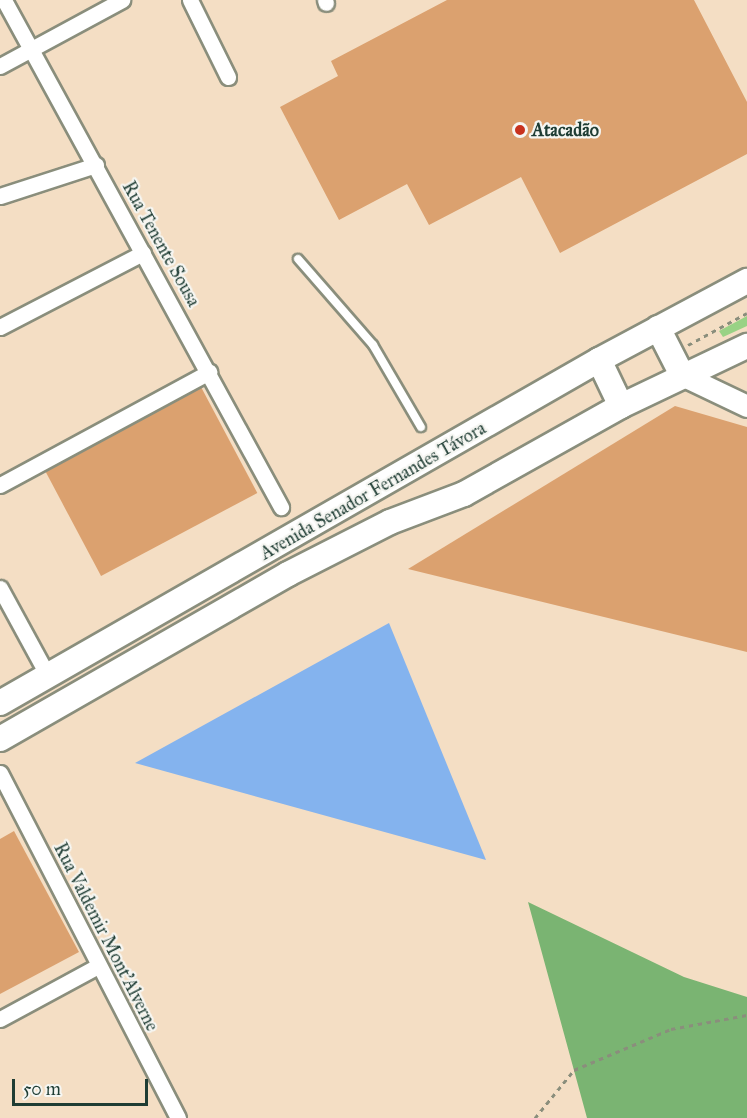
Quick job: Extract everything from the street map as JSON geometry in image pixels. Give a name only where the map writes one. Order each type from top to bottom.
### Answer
[{"type":"main road","name":"Avenida Senador Fernandes Távora","points":[[0,703],[599,360],[747,281]]},
{"type":"main road","points":[[658,328],[676,365],[747,406]]},
{"type":"main road","name":"Avenida Senador Fernandes Távora","points":[[0,739],[288,574],[390,522],[464,494],[621,405],[676,365],[747,346]]},
{"type":"main road","points":[[599,360],[621,405]]},
{"type":"street","name":"Rua Tenente Sousa","points":[[4,0],[281,507]]},
{"type":"street","points":[[0,66],[122,0]]},
{"type":"street","points":[[190,0],[228,76]]},
{"type":"street","points":[[0,196],[96,165]]},
{"type":"street","points":[[0,327],[143,253]]},
{"type":"street","points":[[0,485],[209,372]]},
{"type":"street","points":[[0,588],[48,676]]},
{"type":"street","name":"Rua Valdemir Mont'Alverne","points":[[0,773],[178,1118]]},
{"type":"street","points":[[0,1019],[98,966]]},
{"type":"lane","points":[[298,259],[373,345],[421,428]]},
{"type":"path","points":[[676,365],[747,313]]},
{"type":"path","points":[[535,1118],[574,1070],[671,1029],[747,1015]]},
{"type":"green space","points":[[747,316],[747,326],[723,337],[719,331]]},
{"type":"green space","points":[[528,902],[684,977],[747,997],[747,1118],[587,1118]]},
{"type":"water","points":[[389,623],[486,860],[135,763]]},
{"type":"building","name":"Atacadão","points":[[447,0],[694,0],[747,102],[747,154],[560,253],[521,177],[429,225],[407,184],[339,220],[280,107],[338,76],[331,61]]},
{"type":"building","points":[[201,387],[257,493],[101,576],[45,470]]},
{"type":"building","points":[[675,406],[747,427],[747,652],[408,569]]},
{"type":"building","points":[[14,831],[79,952],[0,994],[0,839]]},
{"type":"place","name":"Atacadão","points":[[520,130]]}]
